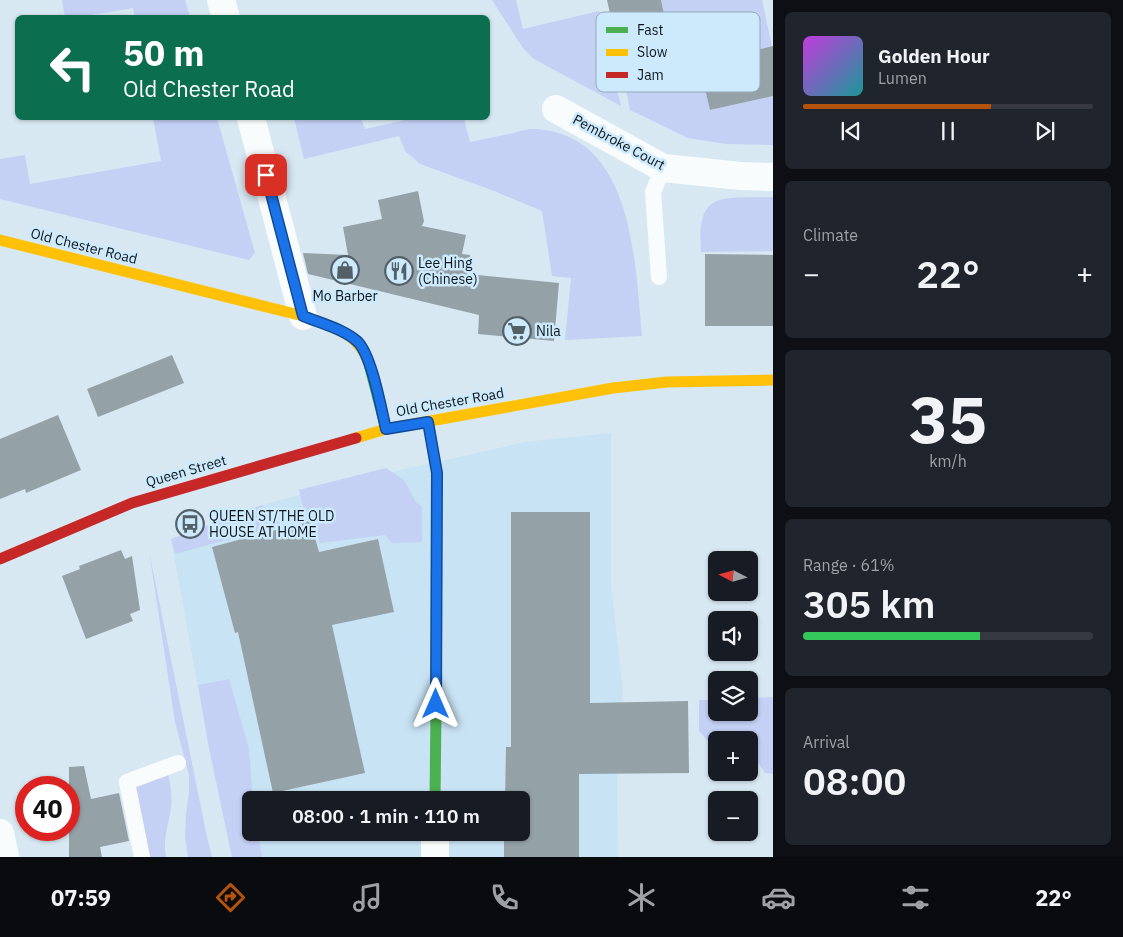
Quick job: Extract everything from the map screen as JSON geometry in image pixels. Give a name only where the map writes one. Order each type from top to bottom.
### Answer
[{"type":"main road","name":"Old Chester Road","points":[[0,240],[303,316],[347,334],[358,342],[366,353],[386,429],[613,388],[667,382],[773,380]]},
{"type":"main road","points":[[428,422],[437,473],[436,791]]},
{"type":"main road","name":"Queen Street","points":[[0,559],[132,503],[386,429]]},
{"type":"street","points":[[221,0],[225,15]]},
{"type":"street","name":"Pembroke Court","points":[[556,109],[664,168],[741,176],[773,176]]},
{"type":"street","points":[[252,120],[303,316]]},
{"type":"street","points":[[0,833],[5,857]]},
{"type":"street","points":[[435,841],[435,857]]},
{"type":"lane","points":[[660,277],[653,192],[664,168]]},
{"type":"lane","points":[[142,857],[127,782],[178,763]]},
{"type":"shaded area","points":[[62,0],[185,0],[189,15],[135,15],[133,8],[91,15],[65,15]]},
{"type":"shaded area","points":[[492,0],[516,0],[523,29],[599,11],[596,12],[596,92],[618,92],[621,106],[534,59],[523,48]]},
{"type":"shaded area","points":[[661,0],[762,0],[772,47],[760,50],[760,12],[664,12]]},
{"type":"shaded area","points":[[626,92],[706,92],[710,110],[773,96],[773,145],[726,144],[688,138],[630,110]]},
{"type":"shaded area","points":[[153,120],[218,120],[255,253],[249,260],[0,199],[0,159],[25,155],[30,184],[161,161]]},
{"type":"shaded area","points":[[294,120],[362,120],[365,129],[405,120],[464,120],[470,142],[531,129],[566,136],[592,152],[610,177],[623,206],[631,239],[636,273],[642,336],[565,340],[571,278],[552,276],[542,211],[420,164],[405,151],[399,136],[304,159]]},
{"type":"shaded area","points":[[773,197],[773,251],[701,252],[703,217],[708,207],[716,201],[727,198]]},
{"type":"shaded area","points":[[611,433],[611,584],[623,692],[617,782],[618,857],[232,857],[209,748],[171,539],[262,505],[348,482],[525,442]]},
{"type":"shaded area","points":[[386,468],[404,480],[416,502],[422,507],[422,542],[392,543],[385,535],[320,543],[312,520],[306,520],[299,490]]},
{"type":"shaded area","points":[[262,505],[281,525],[175,554],[171,539]]},
{"type":"shaded area","points":[[149,551],[212,857],[188,857],[185,838],[189,775],[175,722]]},
{"type":"shaded area","points":[[229,679],[249,749],[252,791],[242,791],[242,841],[259,841],[262,857],[232,857],[198,685]]},
{"type":"shaded area","points":[[773,697],[773,774],[765,773],[758,762],[758,731],[708,731],[708,741],[699,731],[699,700],[708,700],[708,721],[758,721],[758,698]]},
{"type":"shaded area","points":[[168,774],[171,789],[171,809],[165,841],[166,857],[150,857],[135,785]]},
{"type":"building","points":[[607,0],[661,0],[664,12],[610,12]]},
{"type":"building","points":[[773,46],[773,96],[710,110],[706,92],[760,92],[760,49]]},
{"type":"building","points":[[418,191],[424,221],[422,226],[466,235],[462,254],[470,255],[468,274],[559,283],[554,341],[478,334],[479,315],[308,274],[303,253],[348,255],[343,227],[382,219],[378,200]]},
{"type":"building","points":[[705,254],[773,255],[773,326],[705,326]]},
{"type":"building","points":[[172,355],[184,383],[98,417],[87,389]]},
{"type":"building","points":[[58,415],[81,470],[26,493],[25,489],[0,499],[0,439]]},
{"type":"building","points":[[511,512],[590,512],[590,703],[688,701],[689,773],[579,774],[579,857],[504,857],[504,841],[530,841],[530,791],[505,791],[506,747],[511,747]]},
{"type":"building","points":[[310,521],[319,552],[378,539],[394,612],[332,625],[365,773],[282,791],[273,791],[238,632],[235,633],[212,547]]},
{"type":"building","points":[[121,550],[125,559],[132,556],[140,610],[130,614],[133,621],[86,639],[62,576],[80,569],[79,566]]},
{"type":"building","points":[[84,766],[91,799],[119,793],[129,841],[100,847],[102,857],[69,857],[69,841],[80,841],[80,776],[69,776],[69,767]]},
{"type":"traffic: fast","points":[[369,364],[386,429]]},
{"type":"traffic: fast","points":[[435,791],[436,711]]},
{"type":"traffic: slow","points":[[0,240],[303,316],[351,337],[358,344],[369,364]]},
{"type":"traffic: slow","points":[[356,438],[386,429],[613,388],[667,382],[773,380]]},
{"type":"traffic: slow","points":[[428,422],[437,473],[436,711]]},
{"type":"traffic: jam","points":[[0,559],[132,503],[356,438]]},
{"type":"place","name":"Mo Barber","points":[[345,270]]},
{"type":"place","name":"Lee Hing (Chinese)","points":[[399,271]]},
{"type":"place","name":"Nila","points":[[517,331]]},
{"type":"place","name":"QUEEN ST/THE OLD HOUSE AT HOME","points":[[190,524]]},
{"type":"route","points":[[266,175],[303,316],[347,334],[358,342],[366,353],[386,429],[428,422],[437,473],[436,704]]}]
